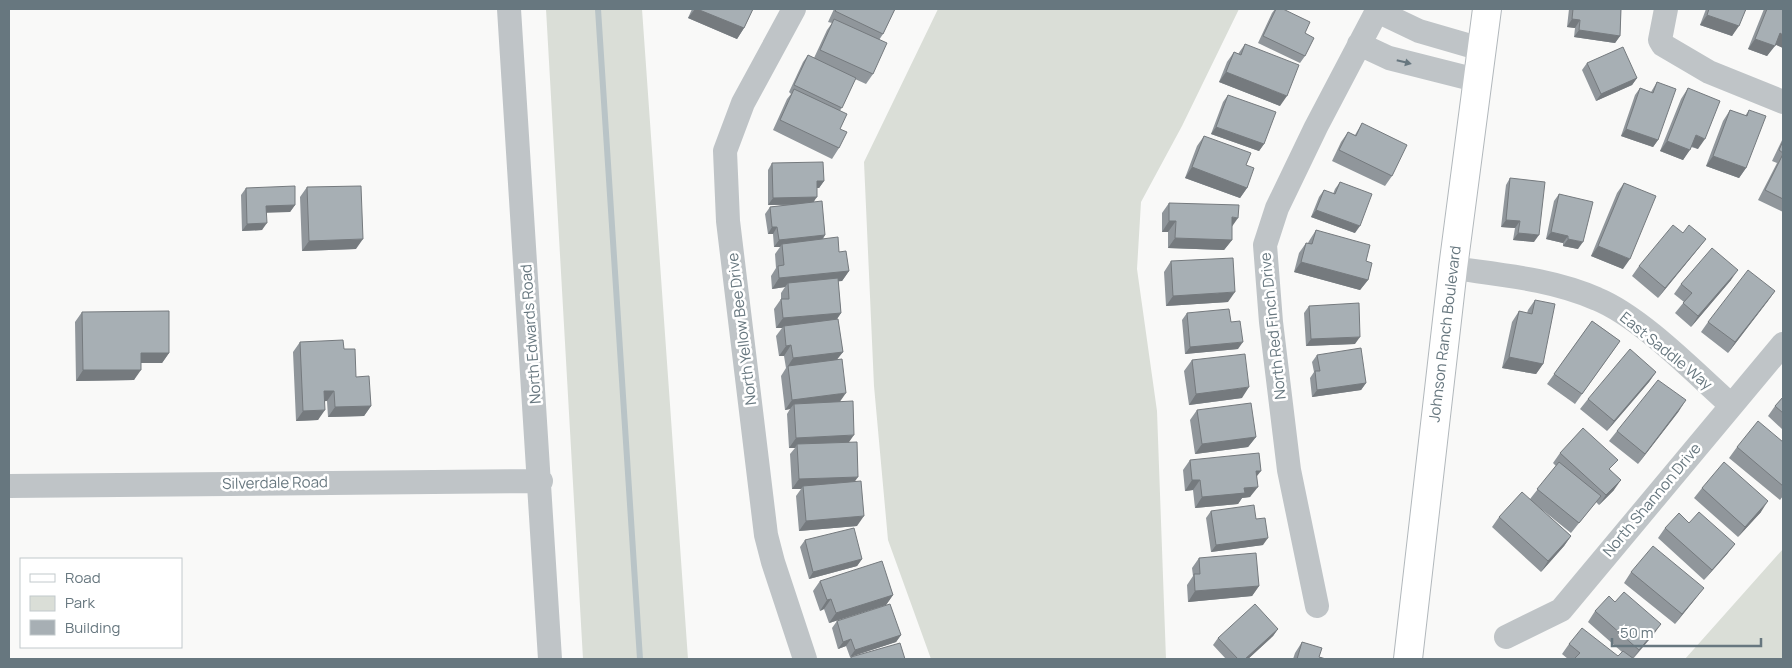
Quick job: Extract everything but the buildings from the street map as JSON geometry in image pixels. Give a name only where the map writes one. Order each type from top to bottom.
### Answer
[{"type":"street","name":"North Edwards Road","points":[[509,9],[541,481],[550,659]]},
{"type":"street","name":"North Yellow Bee Drive","points":[[794,9],[743,103],[725,151],[728,221],[766,535],[772,562],[804,659]]},
{"type":"street","name":"Johnson Ranch Boulevard","points":[[1408,659],[1453,268],[1476,80],[1487,9]]},
{"type":"street","points":[[1666,9],[1660,40],[1663,45],[1709,72],[1783,102]]},
{"type":"street","points":[[1377,10],[1419,31],[1481,49]]},
{"type":"street","name":"North Red Finch Drive","points":[[1317,606],[1290,470],[1271,322],[1265,245],[1277,208],[1377,10]]},
{"type":"street","points":[[1359,44],[1390,58],[1476,80]]},
{"type":"street","name":"East Saddle Way","points":[[1453,268],[1550,283],[1599,299],[1637,323],[1731,405]]},
{"type":"street","name":"North Shannon Drive","points":[[1506,637],[1561,610],[1783,344]]},
{"type":"street","name":"Silverdale Road","points":[[9,486],[541,481]]},
{"type":"green space","points":[[546,9],[642,9],[688,659],[583,659]]},
{"type":"green space","points":[[938,9],[1239,9],[1182,126],[1141,202],[1137,269],[1157,411],[1166,659],[931,659],[888,540],[874,386],[864,162]]},
{"type":"green space","points":[[1783,549],[1783,659],[1685,659]]},
{"type":"waterway","points":[[598,9],[640,659]]}]
